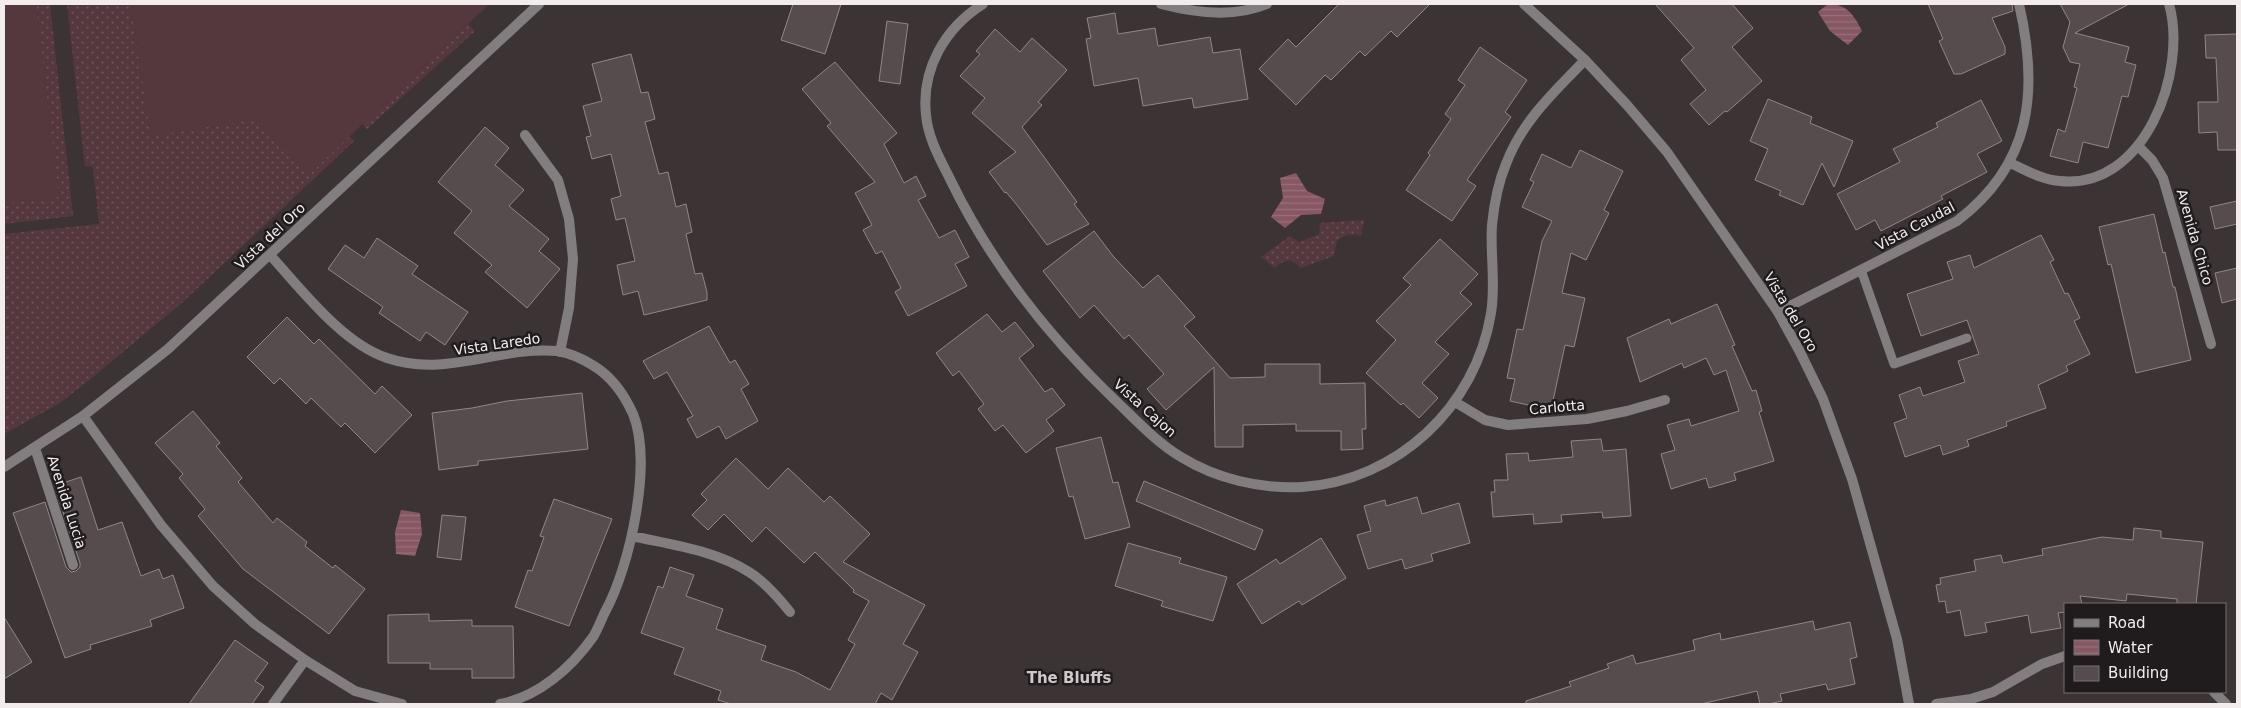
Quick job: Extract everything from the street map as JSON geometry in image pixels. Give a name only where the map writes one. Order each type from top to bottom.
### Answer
[{"type":"street","name":"Vista del Oro","points":[[4,467],[83,416],[168,349],[539,4]]},
{"type":"street","name":"Vista Cajon","points":[[983,4],[970,12],[951,30],[938,49],[929,71],[925,93],[926,117],[933,145],[981,238],[1025,303],[1076,362],[1155,438],[1181,457],[1209,471],[1271,486],[1303,486],[1334,482],[1365,473],[1393,458],[1419,440],[1455,402],[1472,374],[1484,345],[1491,314],[1494,281],[1492,228],[1496,195],[1505,164],[1519,135],[1536,111],[1585,60]]},
{"type":"street","points":[[1161,4],[1206,12],[1231,12],[1266,4]]},
{"type":"street","name":"Vista del Oro","points":[[1524,4],[1585,60],[1667,152],[1778,312],[1823,399],[1852,479],[1897,639],[1909,704]]},
{"type":"street","name":"Vista Caudal","points":[[1778,312],[1957,221],[1976,206],[1992,189],[2010,163],[2019,142],[2026,112],[2028,71],[2025,37],[2019,4]]},
{"type":"street","points":[[2010,163],[2042,178],[2061,182],[2080,180],[2100,174],[2118,164],[2138,146],[2152,126],[2163,101],[2172,65],[2174,37],[2170,4]]},
{"type":"street","points":[[526,135],[558,180],[569,219],[573,259],[568,308],[560,352]]},
{"type":"street","name":"Avenida Chico","points":[[2138,146],[2152,160],[2163,178],[2211,344]]},
{"type":"street","name":"Vista Laredo","points":[[270,256],[344,334],[367,350],[386,358],[414,365],[442,366],[534,350],[560,352],[584,360],[605,374],[622,393],[633,415],[638,435],[640,472],[632,536],[623,570],[610,604],[589,642],[571,664],[545,685],[524,696],[500,704]]},
{"type":"street","name":"Carlotta","points":[[1455,402],[1485,420],[1508,425],[1587,419],[1627,411],[1665,400]]},
{"type":"street","points":[[83,416],[161,526],[188,559],[213,586],[255,624],[304,660],[355,692],[402,704]]},
{"type":"street","name":"Avenida Lucia","points":[[35,448],[73,565]]},
{"type":"street","points":[[632,536],[721,557],[749,572],[769,587],[790,612]]},
{"type":"street","points":[[1936,704],[1971,699],[1994,692],[2042,664],[2064,656]]},
{"type":"street","points":[[273,704],[304,660]]},
{"type":"street","points":[[2215,693],[2226,704]]},
{"type":"lane","points":[[1861,270],[1894,364],[1967,338]]},
{"type":"shaded area","points":[[4,4],[50,4],[73,216],[4,224]]},
{"type":"shaded area","points":[[4,4],[36,4],[59,197],[4,204]]},
{"type":"shaded area","points":[[67,4],[489,4],[468,24],[475,31],[367,129],[350,112],[337,124],[354,141],[183,302],[60,403],[4,434],[4,234],[99,224],[93,167],[85,166]]},
{"type":"shaded area","points":[[130,4],[489,4],[311,173],[258,119],[151,136]]},
{"type":"shaded area","points":[[1364,220],[1361,236],[1349,235],[1337,240],[1334,256],[1300,268],[1294,262],[1288,261],[1281,263],[1275,268],[1261,257],[1290,236],[1299,242],[1319,234],[1320,223]]},
{"type":"water","points":[[1828,4],[1845,8],[1856,20],[1862,31],[1848,45],[1830,31],[1818,12]]},
{"type":"water","points":[[1296,173],[1307,191],[1325,199],[1321,214],[1301,215],[1285,228],[1271,217],[1283,198],[1280,178]]},
{"type":"water","points":[[401,510],[420,513],[422,534],[415,556],[396,554],[395,532]]},
{"type":"building","points":[[793,4],[841,4],[825,54],[781,40]]},
{"type":"building","points":[[1339,4],[1430,4],[1397,37],[1391,31],[1365,56],[1360,51],[1331,80],[1325,75],[1296,105],[1259,69],[1288,39],[1296,47]]},
{"type":"building","points":[[1655,4],[1732,4],[1753,28],[1732,47],[1762,81],[1709,125],[1690,104],[1706,90],[1681,60],[1694,48]]},
{"type":"building","points":[[1928,4],[2012,4],[2013,11],[1992,18],[2005,47],[2005,54],[1961,74],[1954,74],[1939,41],[1943,39]]},
{"type":"building","points":[[2060,4],[2129,4],[2075,33],[2129,47],[2125,62],[2136,65],[2128,97],[2122,96],[2108,148],[2083,142],[2078,163],[2050,156],[2058,129],[2065,132],[2077,88],[2074,87],[2080,64],[2070,62],[2063,47],[2070,22]]},
{"type":"building","points":[[1115,13],[1118,34],[1155,28],[1158,46],[1210,37],[1213,53],[1240,49],[1248,99],[1194,108],[1192,98],[1143,106],[1138,78],[1094,86],[1086,39],[1091,38],[1087,18]]},
{"type":"building","points":[[887,21],[908,24],[900,84],[879,81]]},
{"type":"building","points":[[995,29],[1020,52],[1032,38],[1067,70],[1038,102],[1042,105],[1022,127],[1077,202],[1074,204],[1089,224],[1047,245],[989,172],[1016,152],[972,113],[985,98],[960,76],[980,54],[976,51]]},
{"type":"building","points":[[2237,34],[2237,150],[2218,150],[2217,132],[2199,133],[2198,102],[2218,102],[2216,58],[2206,58],[2205,35]]},
{"type":"building","points":[[1480,47],[1527,80],[1505,112],[1511,117],[1467,180],[1476,186],[1452,221],[1406,190],[1430,155],[1428,153],[1451,119],[1445,114],[1465,85],[1458,80]]},
{"type":"building","points":[[631,54],[641,93],[648,92],[655,119],[645,122],[659,174],[668,172],[676,207],[686,204],[692,232],[686,234],[695,274],[702,273],[707,292],[707,300],[644,315],[638,291],[623,295],[617,265],[635,261],[625,218],[616,220],[611,199],[621,196],[611,154],[592,159],[586,137],[591,136],[583,106],[602,101],[592,64]]},
{"type":"building","points":[[835,62],[897,133],[884,144],[904,183],[916,176],[926,196],[918,200],[939,238],[955,230],[969,257],[955,264],[967,286],[908,316],[895,292],[901,288],[882,251],[876,254],[863,230],[872,225],[855,193],[875,182],[827,126],[831,123],[802,89]]},
{"type":"building","points":[[1768,99],[1812,117],[1810,123],[1853,141],[1834,187],[1822,163],[1803,205],[1779,195],[1781,191],[1755,180],[1768,149],[1750,141]]},
{"type":"building","points":[[1981,100],[2002,141],[1977,154],[1987,172],[1941,196],[1943,199],[1881,231],[1875,220],[1856,230],[1837,194],[1900,162],[1893,149],[1938,127],[1936,123]]},
{"type":"building","points":[[485,127],[509,148],[495,165],[524,190],[509,206],[549,239],[539,251],[560,269],[527,308],[485,272],[492,265],[454,233],[472,211],[438,182]]},
{"type":"building","points":[[1580,150],[1623,171],[1604,210],[1609,213],[1586,260],[1571,253],[1562,293],[1585,298],[1574,347],[1565,345],[1551,410],[1510,401],[1515,379],[1507,378],[1517,329],[1523,330],[1542,241],[1552,221],[1522,207],[1534,182],[1530,180],[1542,154],[1571,168]]},
{"type":"building","points":[[2237,201],[2237,224],[2215,229],[2210,207]]},
{"type":"building","points":[[2154,214],[2163,253],[2165,252],[2173,287],[2175,287],[2191,360],[2136,373],[2111,264],[2108,265],[2099,227]]},
{"type":"building","points":[[1094,231],[1113,256],[1143,288],[1158,275],[1195,317],[1184,326],[1230,378],[1265,377],[1265,364],[1320,364],[1320,384],[1365,383],[1366,429],[1362,429],[1363,449],[1341,450],[1341,431],[1296,431],[1296,424],[1243,425],[1243,447],[1215,447],[1214,367],[1166,410],[1147,389],[1164,374],[1129,335],[1124,339],[1094,305],[1080,318],[1043,271]]},
{"type":"building","points":[[2041,235],[2054,260],[2050,262],[2065,294],[2068,293],[2080,318],[2074,321],[2090,354],[2066,366],[2068,371],[2038,385],[2046,408],[2006,422],[2007,426],[1967,440],[1969,446],[1943,455],[1940,445],[1905,457],[1894,423],[1907,418],[1899,395],[1920,387],[1923,396],[1965,382],[1958,361],[1979,354],[1967,320],[1921,336],[1907,294],[1953,279],[1947,262],[1970,255],[1974,268]]},
{"type":"building","points":[[377,238],[418,266],[412,274],[468,312],[445,345],[426,332],[420,341],[379,313],[383,307],[328,269],[345,245],[364,258]]},
{"type":"building","points":[[1440,239],[1478,274],[1460,293],[1472,304],[1435,342],[1449,354],[1422,383],[1438,398],[1419,418],[1403,403],[1401,405],[1366,373],[1396,340],[1376,321],[1411,285],[1403,278]]},
{"type":"building","points":[[2237,268],[2237,299],[2222,303],[2215,273]]},
{"type":"building","points":[[1717,304],[1735,345],[1732,346],[1752,391],[1756,390],[1762,411],[1759,412],[1774,461],[1734,473],[1736,480],[1709,488],[1706,478],[1671,489],[1661,454],[1675,450],[1667,425],[1689,419],[1691,426],[1739,411],[1726,370],[1714,375],[1706,358],[1684,368],[1682,363],[1640,382],[1627,338],[1669,319],[1671,324]]},
{"type":"building","points":[[987,314],[1002,332],[1015,322],[1034,346],[1019,358],[1045,392],[1052,388],[1065,405],[1046,420],[1054,431],[1026,453],[1003,425],[995,431],[978,409],[984,404],[959,371],[953,376],[936,353]]},
{"type":"building","points":[[287,317],[314,344],[319,339],[375,394],[382,386],[412,415],[375,453],[345,423],[341,427],[311,398],[306,404],[280,378],[274,384],[247,357]]},
{"type":"building","points":[[709,326],[730,363],[735,360],[749,384],[741,389],[758,421],[726,439],[719,426],[697,438],[687,419],[693,416],[667,372],[654,379],[643,361]]},
{"type":"building","points":[[582,393],[588,449],[478,461],[478,465],[439,470],[432,413],[507,401]]},
{"type":"building","points":[[193,411],[220,443],[216,446],[242,478],[238,482],[273,523],[277,518],[307,542],[305,546],[333,568],[335,565],[365,589],[329,634],[243,569],[198,516],[205,509],[179,478],[183,474],[155,443]]},
{"type":"building","points":[[1101,437],[1113,483],[1118,482],[1130,527],[1085,539],[1073,496],[1069,497],[1056,448]]},
{"type":"building","points":[[1601,439],[1603,451],[1626,449],[1631,516],[1603,518],[1602,512],[1561,515],[1562,522],[1534,524],[1533,514],[1493,517],[1491,492],[1495,492],[1494,480],[1508,480],[1506,454],[1528,453],[1529,461],[1573,457],[1571,441]]},
{"type":"building","points":[[736,458],[768,489],[788,468],[824,502],[830,496],[870,534],[843,562],[925,605],[903,644],[918,652],[892,700],[881,693],[875,704],[731,704],[718,700],[721,691],[674,674],[684,648],[641,633],[658,586],[663,588],[670,567],[694,575],[686,596],[723,609],[716,629],[766,646],[761,660],[796,672],[830,690],[855,644],[848,640],[869,601],[853,592],[854,590],[815,552],[804,563],[766,527],[752,542],[724,514],[708,530],[692,515],[707,500],[701,494]]},
{"type":"building","points":[[81,477],[98,530],[122,522],[141,576],[159,569],[163,579],[173,575],[184,608],[150,620],[152,626],[90,645],[91,649],[65,658],[13,513],[45,502],[66,567],[71,572],[76,571],[80,567],[80,563],[58,497],[64,495],[60,484]]},
{"type":"building","points":[[1144,481],[1263,530],[1255,550],[1136,501]]},
{"type":"building","points":[[1417,497],[1422,514],[1459,503],[1470,543],[1431,554],[1433,561],[1405,569],[1402,559],[1368,569],[1357,535],[1371,531],[1364,506],[1385,500],[1386,506]]},
{"type":"building","points":[[554,499],[612,519],[569,626],[515,607],[528,570],[532,571],[544,537],[540,536]]},
{"type":"building","points":[[442,515],[466,517],[461,560],[437,557]]},
{"type":"building","points":[[2134,528],[2161,531],[2161,538],[2203,542],[2196,603],[2177,603],[2177,599],[2127,594],[2126,601],[2080,596],[2082,603],[2064,603],[2064,612],[2058,613],[2061,628],[2031,633],[2028,615],[1985,623],[1987,632],[1965,636],[1960,610],[1947,613],[1945,601],[1939,602],[1936,585],[1941,584],[1940,578],[1976,571],[1974,560],[2001,555],[2003,563],[2043,555],[2042,549],[2102,537],[2133,540]]},
{"type":"building","points":[[1321,538],[1346,578],[1302,605],[1299,601],[1262,624],[1237,584],[1276,559],[1280,564]]},
{"type":"building","points":[[1128,543],[1181,558],[1179,563],[1227,577],[1213,621],[1161,606],[1163,601],[1115,586]]},
{"type":"building","points":[[429,614],[429,621],[472,620],[472,626],[513,626],[514,678],[472,678],[472,669],[430,669],[430,663],[388,663],[388,615]]},
{"type":"building","points":[[4,617],[32,662],[4,679]]},
{"type":"building","points":[[1813,621],[1815,630],[1850,622],[1857,657],[1850,659],[1855,684],[1828,690],[1826,684],[1780,694],[1782,701],[1769,704],[1760,704],[1757,691],[1701,704],[1526,704],[1526,701],[1571,686],[1569,682],[1609,668],[1607,664],[1633,655],[1636,664],[1695,650],[1693,640],[1720,633],[1721,640]]},
{"type":"building","points":[[235,640],[268,663],[255,681],[264,687],[252,704],[189,704]]},
{"type":"district","name":"The Bluffs","points":[[1069,678]]}]
